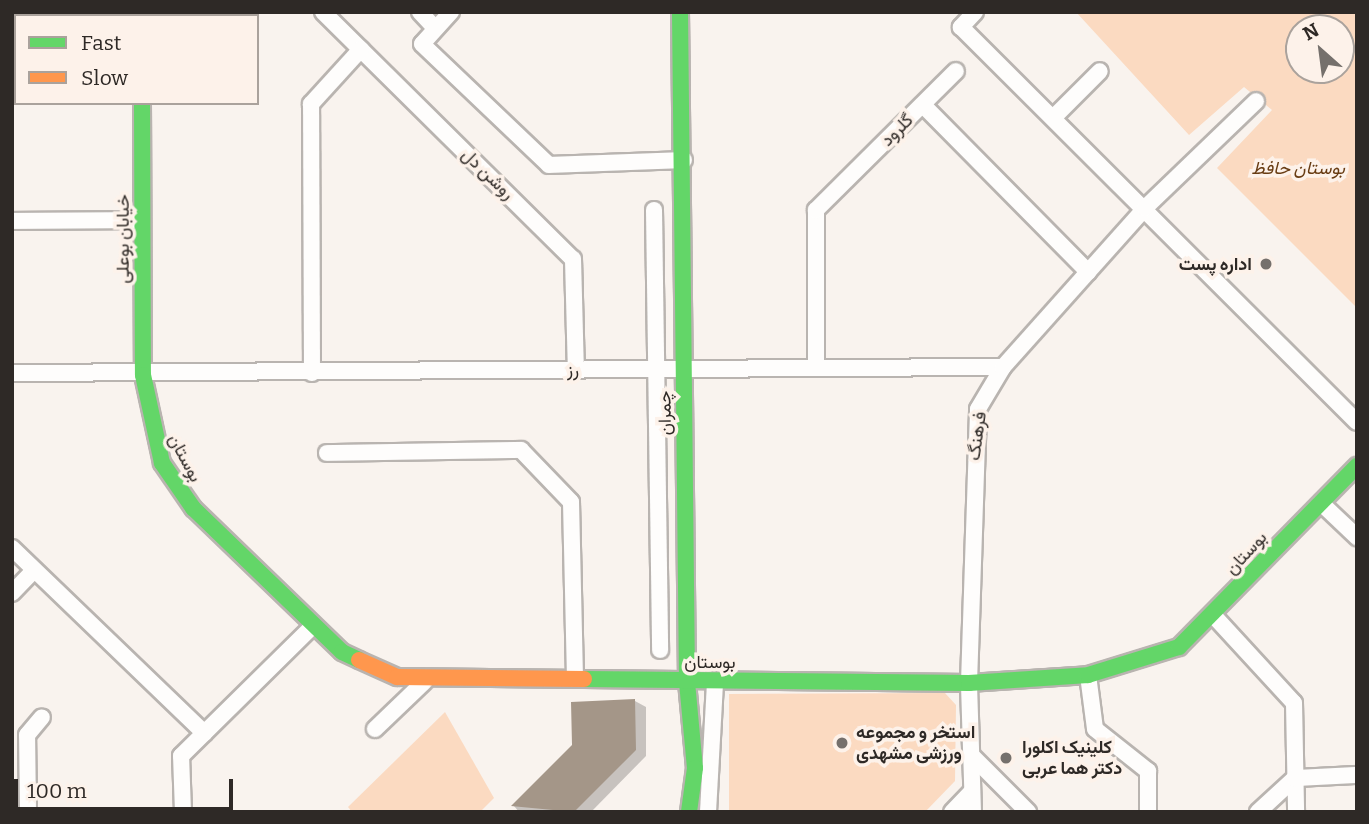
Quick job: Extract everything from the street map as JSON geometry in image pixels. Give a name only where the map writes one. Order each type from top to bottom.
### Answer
[{"type":"street","name":"روشن دل","points":[[323,12],[573,259],[576,370]]},
{"type":"street","points":[[420,12],[435,28]]},
{"type":"street","points":[[451,12],[422,44],[548,165],[684,160]]},
{"type":"street","name":"چمران","points":[[680,12],[684,160],[687,682],[695,768],[689,812]]},
{"type":"street","points":[[975,12],[961,27],[1357,422]]},
{"type":"street","points":[[312,373],[310,104],[360,49]]},
{"type":"street","points":[[923,105],[956,71]]},
{"type":"street","points":[[1053,118],[1100,71]]},
{"type":"street","name":"فرهنگ","points":[[973,812],[969,682],[972,447],[978,409],[1003,367],[1145,208],[1256,101]]},
{"type":"street","name":"خیابان بوعلی","points":[[142,105],[144,375]]},
{"type":"street","name":"گلرود","points":[[816,368],[816,210],[923,105],[1088,272]]},
{"type":"street","points":[[654,210],[660,650]]},
{"type":"street","points":[[12,221],[142,220]]},
{"type":"street","name":"رز","points":[[12,373],[144,375],[576,370],[684,373],[816,368],[1003,367]]},
{"type":"street","name":"بوستان","points":[[144,375],[151,434],[176,488],[313,626],[362,664],[424,681],[575,678],[687,682],[969,682],[1088,675],[1179,648],[1357,466]]},
{"type":"street","points":[[327,453],[521,450],[571,502],[575,678]]},
{"type":"street","points":[[1321,503],[1357,537]]},
{"type":"street","points":[[12,548],[204,733]]},
{"type":"street","points":[[12,593],[34,570]]},
{"type":"street","points":[[1213,616],[1294,703],[1296,812]]},
{"type":"street","points":[[183,812],[181,756],[313,626]]},
{"type":"street","points":[[1088,675],[1095,729],[1148,771],[1149,812]]},
{"type":"street","points":[[375,729],[424,681]]},
{"type":"street","points":[[708,812],[715,681]]},
{"type":"street","points":[[28,812],[27,735],[43,717]]},
{"type":"street","points":[[971,754],[1028,812]]},
{"type":"street","points":[[1258,812],[1295,778],[1357,775]]},
{"type":"street","points":[[952,812],[972,791]]},
{"type":"green space","name":"بوستان حافظ","points":[[1076,12],[1357,12],[1357,308],[1217,168],[1272,110],[1244,87],[1189,135]]},
{"type":"green space","name":"استخر و مجموعه ورزشی مشهدی","points":[[945,693],[956,705],[955,781],[925,812],[729,812],[729,694]]},
{"type":"green space","points":[[445,712],[494,798],[480,812],[352,812],[348,807]]},
{"type":"building","points":[[635,699],[636,750],[574,812],[511,806],[572,745],[571,702]]},
{"type":"traffic: fast","points":[[680,12],[687,682],[695,768],[689,812]]},
{"type":"traffic: fast","points":[[142,105],[143,375],[162,463],[193,508],[342,652],[359,660]]},
{"type":"traffic: fast","points":[[584,679],[969,683],[1088,675],[1179,647],[1357,466]]},
{"type":"traffic: slow","points":[[359,660],[397,677],[584,679]]},
{"type":"place","name":"اداره پست","points":[[1266,264]]},
{"type":"place","name":"استخر و مجموعه ورزشی مشهدی","points":[[842,743]]},
{"type":"place","name":"کلینیک اکلورا دکتر هما عربی","points":[[1006,758]]}]
